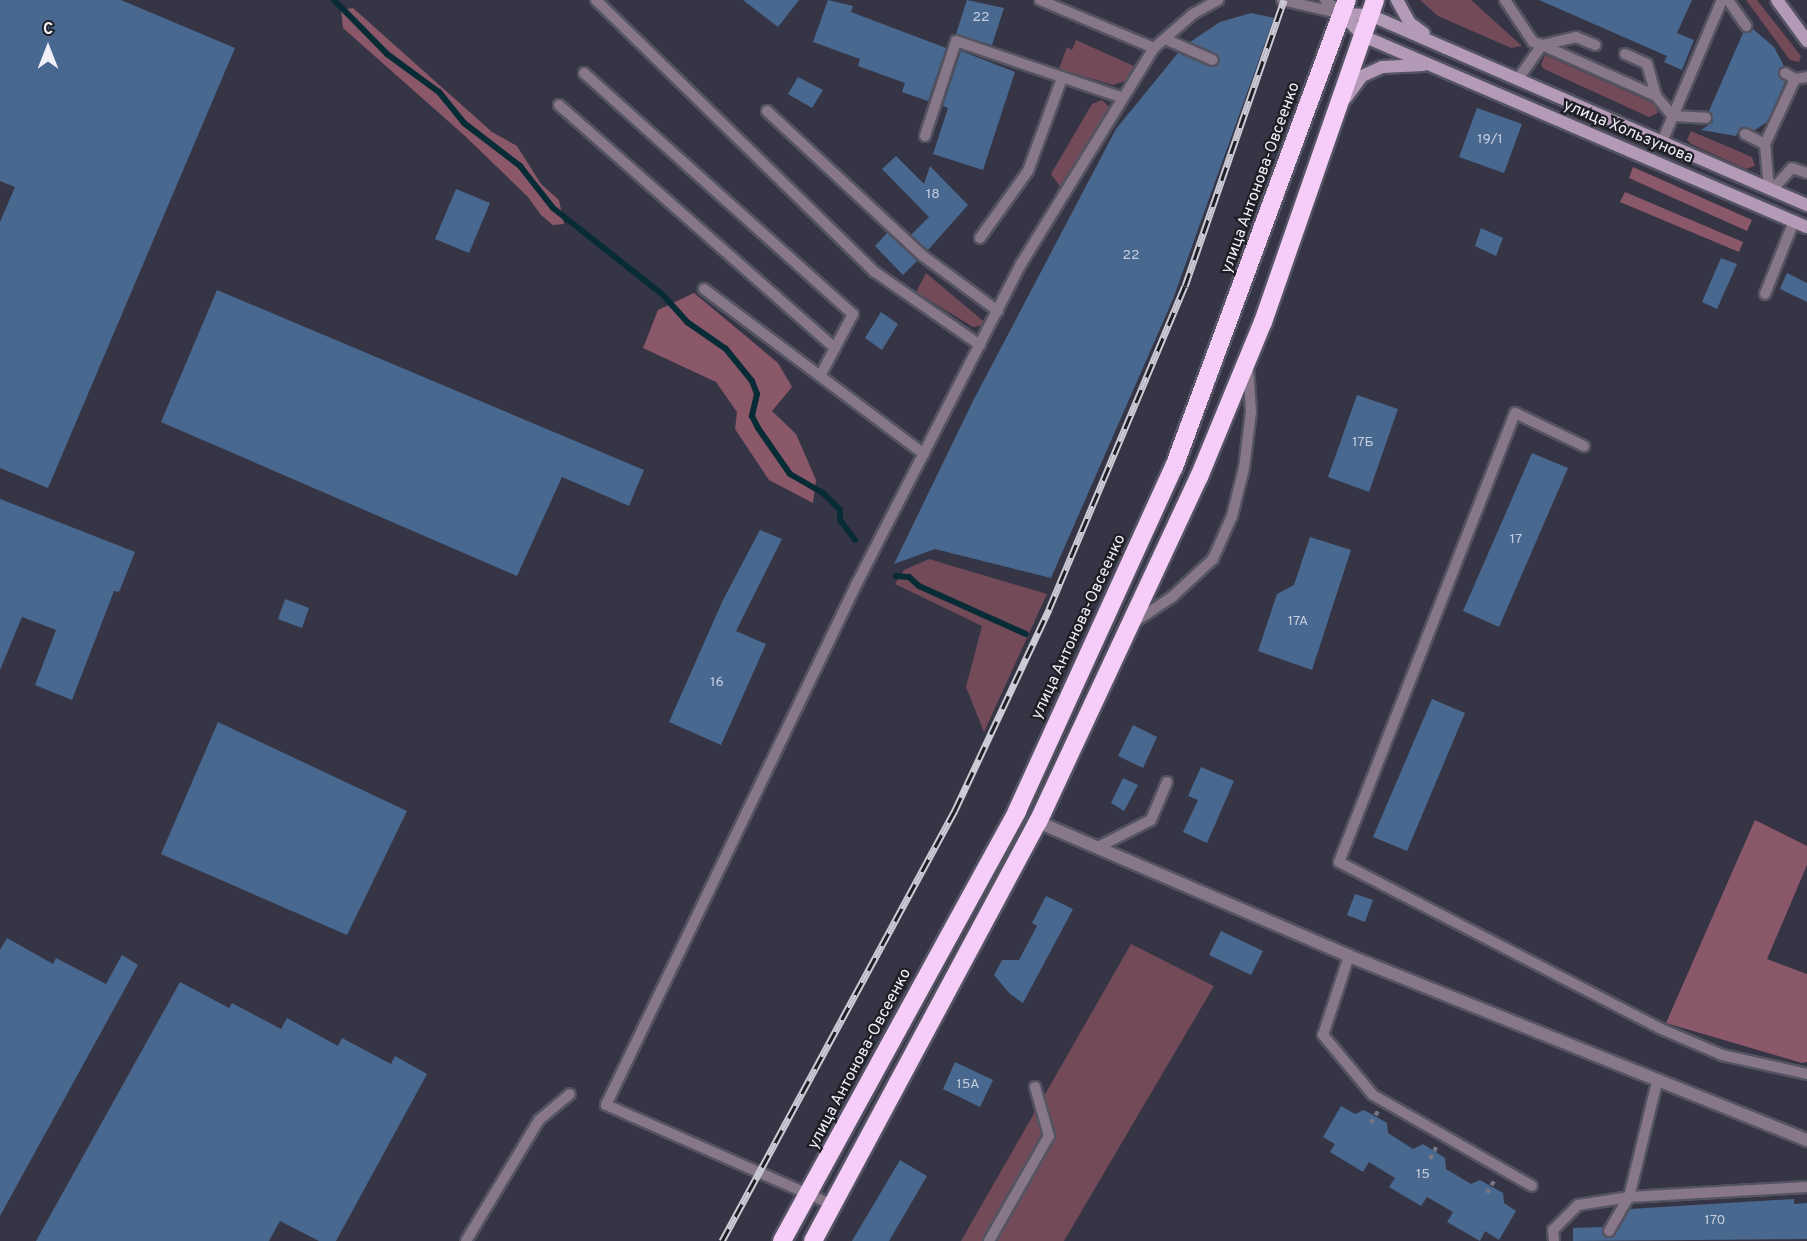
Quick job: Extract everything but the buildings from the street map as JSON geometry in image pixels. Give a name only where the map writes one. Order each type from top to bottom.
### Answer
[{"type":"highway","name":"улица Антонова-Овсеенко","points":[[782,1241],[1017,811],[1174,466],[1345,7]]},
{"type":"highway","points":[[813,1241],[1038,822],[1199,477],[1247,360],[1373,7]]},
{"type":"main road","name":"улица Хользунова","points":[[1397,0],[1410,23],[1445,47]]},
{"type":"main road","points":[[1777,0],[1807,41]]},
{"type":"main road","name":"улица Хользунова","points":[[1345,7],[1373,7],[1445,47],[1807,205]]},
{"type":"main road","name":"улица Хользунова","points":[[1345,7],[1363,36],[1807,227]]},
{"type":"main road","name":"улица Хользунова","points":[[1339,106],[1362,76],[1382,67],[1437,67]]},
{"type":"street","points":[[1038,822],[1349,956],[1657,1082],[1807,1140]]},
{"type":"lane","points":[[596,0],[875,272],[980,345]]},
{"type":"lane","points":[[1040,0],[1154,48]]},
{"type":"lane","points":[[832,1205],[810,1193],[606,1105],[857,584],[1021,264],[1154,48],[1193,14],[1218,0]]},
{"type":"lane","points":[[1283,0],[1345,7]]},
{"type":"lane","points":[[1325,0],[1345,7]]},
{"type":"lane","points":[[1505,0],[1533,42],[1656,96]]},
{"type":"lane","points":[[1662,142],[1722,0]]},
{"type":"lane","points":[[1728,0],[1746,26]]},
{"type":"lane","points":[[1518,79],[1542,45],[1576,37],[1595,45]]},
{"type":"lane","points":[[1165,39],[1213,60]]},
{"type":"lane","points":[[925,136],[956,41],[1123,99]]},
{"type":"lane","points":[[1625,54],[1647,64],[1656,96],[1673,116],[1706,118]]},
{"type":"lane","points":[[584,72],[853,314],[820,376]]},
{"type":"lane","points":[[1773,189],[1765,144],[1790,76],[1807,76]]},
{"type":"lane","points":[[980,238],[1028,171],[1062,78]]},
{"type":"lane","points":[[559,105],[835,348]]},
{"type":"lane","points":[[767,111],[923,256],[998,310]]},
{"type":"lane","points":[[1745,134],[1765,144]]},
{"type":"lane","points":[[1773,189],[1792,168],[1807,173]]},
{"type":"lane","points":[[1765,294],[1794,221]]},
{"type":"lane","points":[[704,289],[924,453]]},
{"type":"lane","points":[[1131,625],[1172,597],[1213,559],[1232,516],[1244,468],[1251,412],[1247,360]]},
{"type":"lane","points":[[1584,446],[1515,413],[1339,862],[1659,1028],[1722,1055],[1807,1074]]},
{"type":"lane","points":[[1098,847],[1151,820],[1167,782]]},
{"type":"lane","points":[[1349,956],[1323,1035],[1373,1095],[1532,1186]]},
{"type":"lane","points":[[1609,1231],[1629,1197],[1657,1082]]},
{"type":"lane","points":[[990,1241],[1049,1136],[1035,1088]]},
{"type":"lane","points":[[466,1241],[539,1120],[570,1094]]},
{"type":"lane","points":[[1554,1241],[1553,1230],[1578,1205],[1629,1197],[1807,1187]]},
{"type":"shaded area","points":[[1420,0],[1471,0],[1522,46],[1511,48],[1438,16]]},
{"type":"shaded area","points":[[1746,0],[1757,0],[1801,56],[1799,62],[1790,60]]},
{"type":"shaded area","points":[[353,8],[492,132],[517,146],[541,184],[559,200],[564,224],[553,225],[541,215],[528,197],[465,136],[343,28],[341,10]]},
{"type":"shaded area","points":[[1076,40],[1136,67],[1132,79],[1113,85],[1059,69],[1067,47],[1072,50]]},
{"type":"shaded area","points":[[1545,55],[1655,104],[1658,113],[1649,117],[1544,69],[1541,65]]},
{"type":"shaded area","points":[[1102,100],[1109,107],[1107,120],[1061,188],[1051,174],[1092,104]]},
{"type":"shaded area","points":[[1691,131],[1752,157],[1755,166],[1746,169],[1691,144],[1687,140]]},
{"type":"shaded area","points":[[1633,167],[1752,220],[1747,231],[1629,178]]},
{"type":"shaded area","points":[[1625,192],[1743,242],[1739,252],[1620,202]]},
{"type":"shaded area","points":[[926,273],[988,325],[973,327],[916,292]]},
{"type":"shaded area","points":[[694,293],[778,363],[792,387],[772,411],[796,434],[816,480],[813,503],[769,480],[735,429],[737,412],[716,382],[643,348],[658,310]]},
{"type":"shaded area","points":[[929,559],[1047,594],[984,732],[966,687],[982,626],[895,584],[904,570]]},
{"type":"shaded area","points":[[1755,820],[1807,846],[1807,865],[1767,959],[1807,974],[1807,1062],[1802,1063],[1666,1023]]},
{"type":"shaded area","points":[[1131,944],[1214,986],[1064,1241],[961,1241]]},
{"type":"waterway","points":[[334,0],[387,54],[439,92],[464,123],[520,166],[553,208],[662,294],[687,322],[726,349],[752,381],[757,394],[752,416],[758,428],[790,474],[823,493],[840,510],[840,520],[855,540]]},
{"type":"waterway","points":[[896,576],[909,577],[919,586],[1026,634]]},
{"type":"railway","points":[[722,1241],[955,810],[1049,609],[1185,286],[1284,0]]}]
